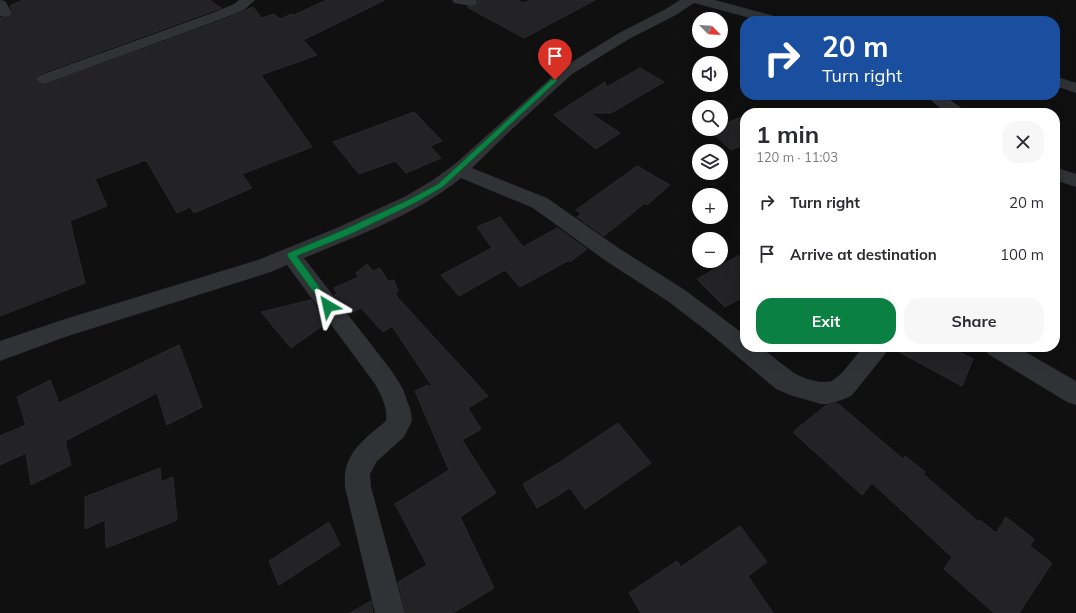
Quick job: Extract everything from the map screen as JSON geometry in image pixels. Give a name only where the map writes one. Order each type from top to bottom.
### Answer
[{"type":"street","points":[[44,79],[217,16],[239,7],[248,0]]},
{"type":"street","points":[[0,351],[62,329],[264,266],[346,232],[413,201],[440,185],[459,170],[543,90],[567,70],[689,0]]},
{"type":"street","points":[[699,0],[758,16]]},
{"type":"street","points":[[1060,83],[1076,88]]},
{"type":"street","points":[[940,100],[950,108]]},
{"type":"street","points":[[459,170],[540,203],[613,255],[677,296],[740,344]]},
{"type":"street","points":[[1060,175],[1076,181]]},
{"type":"street","points":[[291,255],[337,318],[383,377],[391,389],[399,412],[399,421],[395,429],[368,452],[357,474],[358,487],[390,613]]},
{"type":"street","points":[[749,352],[785,381],[811,391],[823,392],[842,388],[872,352]]},
{"type":"street","points":[[1005,352],[1076,394]]},
{"type":"building","points":[[23,0],[210,0],[221,8],[37,75],[35,80],[44,85],[223,20],[253,7],[262,18],[274,14],[280,19],[292,14],[294,15],[327,0],[385,0],[303,40],[317,55],[261,75],[312,147],[242,174],[252,188],[194,213],[190,207],[177,213],[146,160],[95,179],[107,206],[70,221],[85,283],[0,316],[0,18],[11,17],[13,12],[10,6]]},
{"type":"building","points":[[478,0],[518,0],[523,3],[531,0],[595,0],[524,38],[467,7],[476,6],[479,3]]},
{"type":"building","points":[[640,68],[664,82],[611,113],[590,113],[620,133],[596,149],[554,115],[605,82],[607,87]]},
{"type":"building","points":[[414,112],[442,141],[430,146],[441,158],[406,173],[395,161],[359,174],[333,142]]},
{"type":"building","points":[[740,117],[740,146],[731,150],[728,147],[728,144],[724,144],[716,136],[728,136],[728,123]]},
{"type":"building","points":[[637,166],[670,185],[647,205],[645,203],[604,236],[577,217],[581,214],[576,210]]},
{"type":"building","points":[[500,217],[523,247],[557,228],[587,249],[570,262],[569,260],[520,287],[505,270],[459,296],[441,275],[492,248],[477,227]]},
{"type":"building","points":[[740,255],[740,299],[725,307],[697,279],[717,268],[728,268],[728,262]]},
{"type":"building","points":[[367,264],[373,271],[380,268],[388,281],[394,280],[398,291],[395,292],[398,298],[488,396],[468,408],[481,429],[462,440],[496,493],[460,517],[494,588],[453,613],[406,613],[398,582],[427,565],[395,504],[449,470],[415,391],[428,385],[429,387],[432,386],[392,326],[383,332],[361,308],[349,314],[334,295],[337,294],[334,288],[359,277],[356,273]]},
{"type":"building","points":[[311,300],[328,324],[319,328],[291,348],[261,312]]},
{"type":"building","points":[[179,345],[202,407],[167,425],[157,393],[65,441],[71,465],[31,485],[26,453],[0,465],[0,436],[26,425],[17,397],[50,380],[59,403]]},
{"type":"building","points":[[899,352],[959,352],[973,359],[962,386]]},
{"type":"building","points":[[837,403],[903,459],[905,456],[925,472],[923,474],[979,522],[980,520],[996,533],[1006,517],[1034,539],[1030,546],[1052,563],[1019,613],[994,613],[944,569],[952,557],[872,483],[862,495],[793,432],[825,406]]},
{"type":"building","points":[[618,423],[651,463],[585,509],[570,488],[537,508],[523,484],[560,462]]},
{"type":"building","points":[[160,468],[161,482],[173,477],[177,520],[106,548],[105,520],[85,529],[85,497]]},
{"type":"building","points":[[329,522],[340,545],[279,585],[269,561]]},
{"type":"building","points":[[740,526],[767,562],[748,576],[773,613],[641,613],[629,593],[677,561],[681,567]]},
{"type":"building","points":[[371,601],[373,613],[350,613]]},
{"type":"route","points":[[328,306],[291,255],[346,232],[413,201],[440,185],[461,168],[504,126],[555,80]]}]
